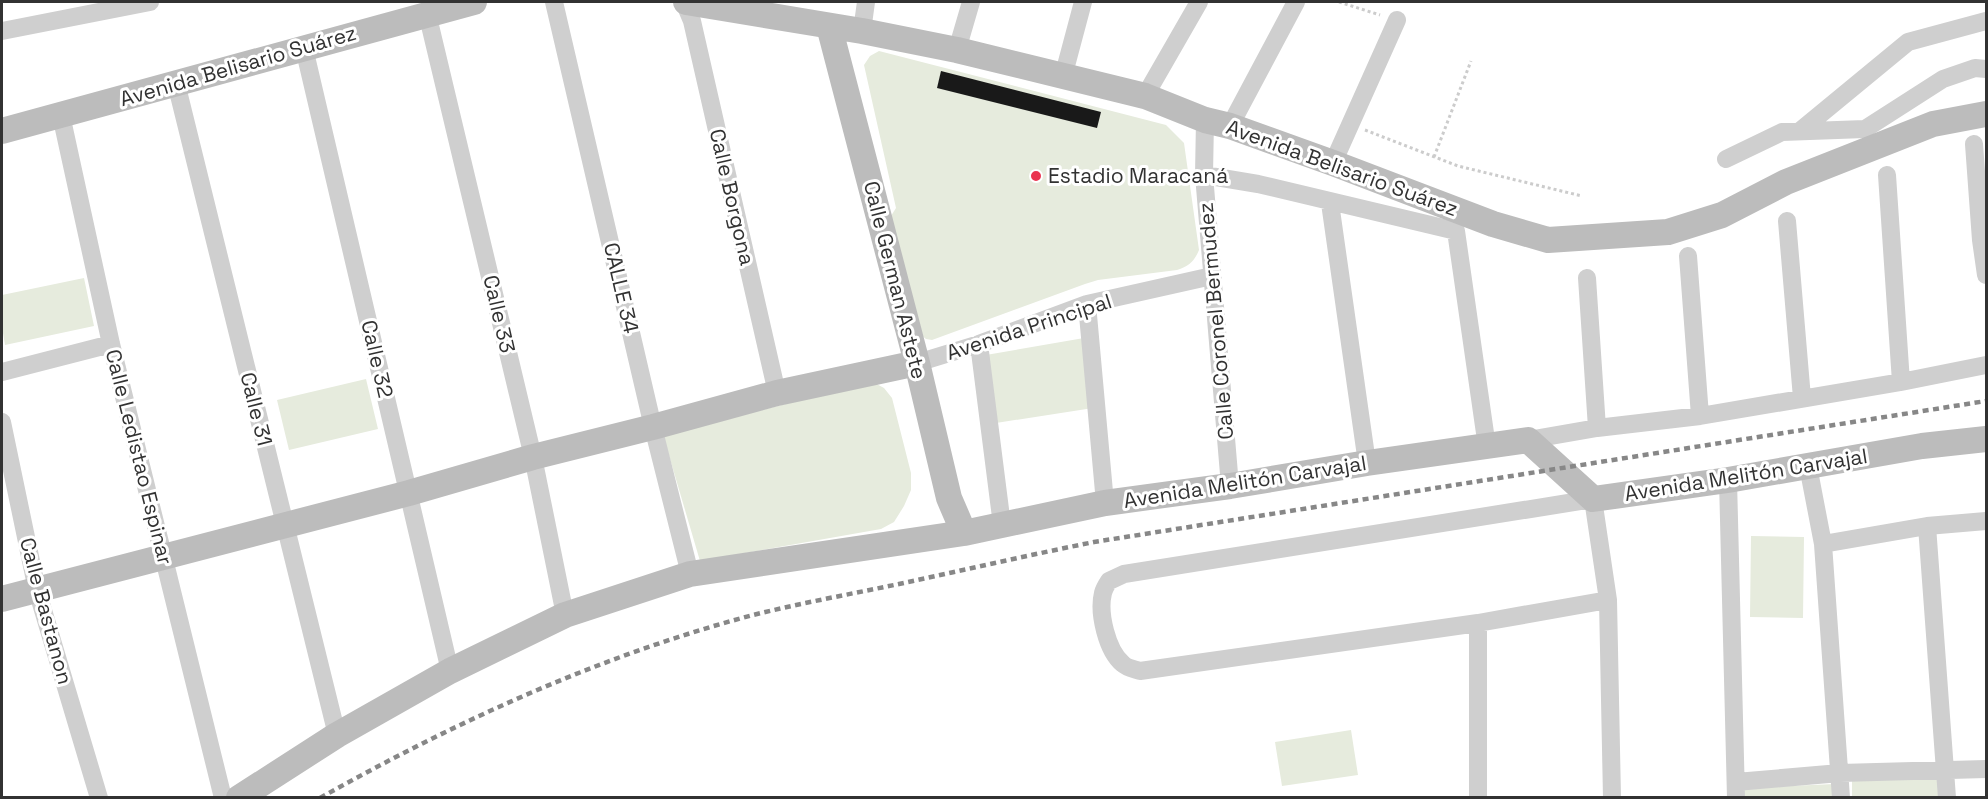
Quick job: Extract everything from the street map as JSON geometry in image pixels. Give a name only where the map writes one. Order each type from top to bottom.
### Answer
[{"type":"street","points":[[2,31],[150,2]]},
{"type":"street","name":"Avenida Belisario Suárez","points":[[2,131],[474,2]]},
{"type":"street","name":"CALLE 34","points":[[554,2],[653,427],[690,574]]},
{"type":"street","name":"Avenida Belisario Suárez","points":[[685,2],[777,9],[829,26],[957,50],[1145,96],[1333,163],[1493,224],[1548,240],[1668,232],[1722,215],[1786,182],[1933,124],[1986,114]]},
{"type":"street","name":"Calle Borgona","points":[[685,2],[692,21],[777,393]]},
{"type":"street","points":[[862,31],[866,2]]},
{"type":"street","points":[[957,50],[971,2]]},
{"type":"street","points":[[1063,77],[1083,2]]},
{"type":"street","points":[[1145,96],[1199,2]]},
{"type":"street","points":[[1217,123],[1296,2]]},
{"type":"street","name":"Calle 33","points":[[427,13],[532,457],[565,615]]},
{"type":"street","points":[[1333,163],[1397,20]]},
{"type":"street","points":[[1800,131],[1908,42],[1986,21]]},
{"type":"street","name":"Calle German Astete","points":[[829,26],[917,363],[949,498],[964,533]]},
{"type":"street","name":"Calle 32","points":[[304,48],[450,671]]},
{"type":"street","points":[[1726,159],[1782,132],[1865,129],[1943,79],[1975,68],[1986,69]]},
{"type":"street","name":"Calle 31","points":[[176,83],[337,735]]},
{"type":"street","name":"Calle Ledistao Espinar","points":[[61,115],[111,344],[223,798]]},
{"type":"street","name":"Calle Coronel Bermudez","points":[[1217,123],[1204,175],[1230,486]]},
{"type":"street","points":[[1974,144],[1986,275]]},
{"type":"street","points":[[1204,175],[1258,184],[1330,203],[1456,231],[1487,447]]},
{"type":"street","points":[[1887,175],[1901,382]]},
{"type":"street","points":[[1330,203],[1367,463]]},
{"type":"street","points":[[1787,221],[1802,398]]},
{"type":"street","points":[[1688,256],[1700,416]]},
{"type":"street","name":"Avenida Principal","points":[[917,363],[979,344],[1087,304],[1212,276]]},
{"type":"street","points":[[1587,278],[1598,428]]},
{"type":"street","points":[[1087,304],[1105,503]]},
{"type":"street","points":[[2,372],[111,344]]},
{"type":"street","points":[[979,344],[1002,525]]},
{"type":"street","points":[[2,599],[409,493],[532,457],[777,393],[917,363]]},
{"type":"street","name":"Avenida Melitón Carvajal","points":[[239,798],[337,735],[450,671],[565,615],[690,574],[964,533],[1105,503],[1487,447],[1598,428],[1700,416],[1901,382],[1986,365]]},
{"type":"street","name":"Calle Bastanon","points":[[2,422],[37,590],[99,798]]},
{"type":"street","name":"Avenida Melitón Carvajal","points":[[1593,499],[1728,480],[1922,446],[1986,439]]},
{"type":"street","points":[[1528,440],[1593,499],[1608,600],[1612,798]]},
{"type":"street","points":[[1808,466],[1823,544],[1841,798]]},
{"type":"street","points":[[1728,480],[1736,790],[1840,773],[1986,769]]},
{"type":"street","points":[[1593,499],[1124,574],[1109,581],[1103,593],[1104,625],[1112,652],[1124,665],[1140,671],[1478,623],[1608,600]]},
{"type":"street","points":[[1823,544],[1928,526],[1986,521]]},
{"type":"street","points":[[1928,526],[1947,798]]},
{"type":"street","points":[[1478,623],[1478,798]]},
{"type":"path","points":[[1340,2],[1397,20]]},
{"type":"path","points":[[1434,157],[1471,61]]},
{"type":"path","points":[[1349,124],[1458,166],[1582,196]]},
{"type":"shaded area","name":"Estadio Maracaná","points":[[879,51],[1166,125],[1184,143],[1199,250],[1195,258],[1188,265],[1177,270],[1098,280],[932,340],[926,339],[920,334],[891,216],[896,208],[864,65],[870,56]]},
{"type":"shaded area","points":[[84,278],[94,326],[5,345],[2,327],[2,295]]},
{"type":"shaded area","points":[[1084,338],[1093,408],[996,423],[986,355]]},
{"type":"shaded area","points":[[366,379],[378,429],[289,450],[277,400]]},
{"type":"shaded area","points":[[873,382],[884,388],[892,398],[911,473],[911,490],[894,522],[881,529],[700,561],[663,435]]},
{"type":"shaded area","points":[[1751,536],[1804,537],[1803,618],[1750,617]]},
{"type":"shaded area","points":[[1351,730],[1358,775],[1282,786],[1275,742]]},
{"type":"shaded area","points":[[1939,776],[1939,797],[1852,797],[1852,779]]},
{"type":"shaded area","points":[[1835,784],[1835,797],[1744,797],[1744,788]]},
{"type":"building","points":[[941,71],[1101,112],[1097,128],[937,88]]},
{"type":"railway","points":[[320,798],[424,743],[531,693],[641,650],[753,615],[1094,542],[1986,401]]},
{"type":"place","name":"Estadio Maracaná","points":[[1036,176]]}]
